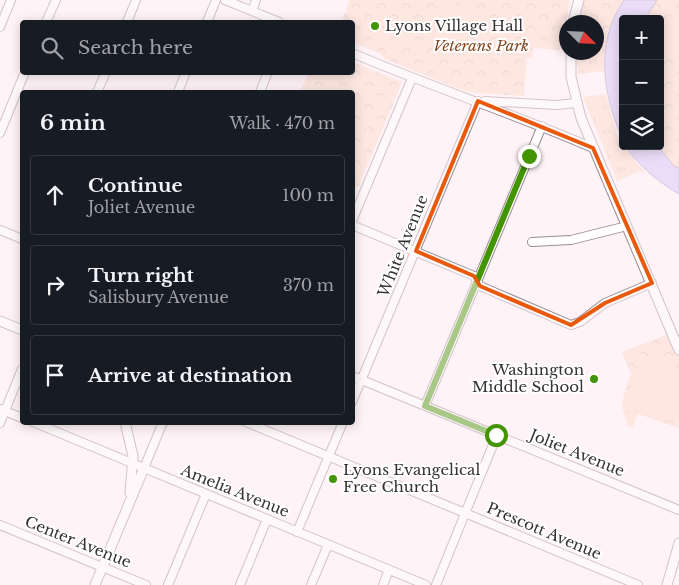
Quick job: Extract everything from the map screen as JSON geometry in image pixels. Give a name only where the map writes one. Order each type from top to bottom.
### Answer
[{"type":"main road","points":[[575,15],[579,0]]},
{"type":"main road","points":[[571,60],[572,103],[652,283],[679,350]]},
{"type":"main road","points":[[0,321],[20,329]]},
{"type":"main road","points":[[125,513],[131,490],[133,464],[126,425]]},
{"type":"main road","points":[[95,585],[144,468]]},
{"type":"main road","points":[[666,585],[679,543]]},
{"type":"street","points":[[0,27],[11,0]]},
{"type":"street","points":[[47,20],[56,0]]},
{"type":"street","points":[[128,20],[136,0]]},
{"type":"street","points":[[208,20],[216,0]]},
{"type":"street","points":[[225,0],[274,20]]},
{"type":"street","points":[[252,11],[256,0]]},
{"type":"street","points":[[355,55],[452,94],[478,101],[526,119],[593,148]]},
{"type":"street","points":[[0,133],[24,75]]},
{"type":"street","points":[[99,90],[105,75]]},
{"type":"street","points":[[179,90],[185,75]]},
{"type":"street","points":[[261,90],[267,75]]},
{"type":"street","points":[[355,214],[412,78]]},
{"type":"street","points":[[478,101],[572,103]]},
{"type":"street","name":"White Avenue","points":[[355,395],[478,101]]},
{"type":"street","points":[[526,102],[526,119]]},
{"type":"street","points":[[425,406],[542,126]]},
{"type":"street","points":[[355,226],[474,276],[480,286],[571,325],[576,324],[605,303],[652,283]]},
{"type":"street","points":[[532,242],[572,240],[627,226]]},
{"type":"street","points":[[0,230],[20,239]]},
{"type":"street","points":[[0,423],[3,410],[20,373]]},
{"type":"street","name":"Joliet Avenue","points":[[355,377],[679,510]]},
{"type":"street","points":[[3,410],[20,417]]},
{"type":"street","name":"Amelia Avenue","points":[[40,425],[426,585]]},
{"type":"street","points":[[144,468],[162,425]]},
{"type":"street","name":"Prescott Avenue","points":[[253,425],[638,585]]},
{"type":"street","points":[[297,532],[342,425]]},
{"type":"street","points":[[436,585],[496,435]]},
{"type":"street","points":[[168,585],[206,494]]},
{"type":"street","points":[[240,585],[267,519]]},
{"type":"street","name":"Center Avenue","points":[[0,525],[146,585]]},
{"type":"street","points":[[311,585],[328,545]]},
{"type":"street","points":[[383,585],[389,570]]},
{"type":"highlighted area","points":[[478,101],[593,148],[652,283],[605,303],[571,325],[480,286],[474,276],[416,251]]},
{"type":"green space","name":"Veterans Park","points":[[350,0],[570,0],[568,15],[559,15],[559,50],[533,48],[532,58],[527,58],[524,96],[476,93],[459,89],[385,59],[381,54],[355,43],[355,20],[342,20]]},
{"type":"green space","points":[[445,0],[490,18],[478,38],[462,49],[444,51],[422,45],[440,3]]},
{"type":"green space","points":[[478,0],[502,0],[499,8]]},
{"type":"green space","points":[[584,0],[624,0],[607,41],[604,71],[578,74],[577,60],[604,60],[604,15],[581,15]]},
{"type":"green space","points":[[657,0],[679,0],[679,168],[674,166],[661,150],[664,150],[664,15],[648,15]]},
{"type":"green space","points":[[668,27],[679,27],[679,58],[664,57],[664,30]]},
{"type":"green space","points":[[355,63],[402,82],[358,188],[355,187],[355,90],[301,90],[308,75],[355,75]]},
{"type":"green space","points":[[319,75],[337,76],[334,83],[318,77]]},
{"type":"green space","points":[[606,94],[619,139],[619,150],[626,150],[646,174],[640,171],[617,181],[583,97]]},
{"type":"green space","points":[[671,333],[679,353],[679,428],[638,414],[632,428],[626,425],[627,421],[623,409],[623,398],[631,374],[622,352]]},
{"type":"green space","points":[[640,353],[664,364],[679,380],[679,422],[630,411],[627,407]]},
{"type":"shaded area","points":[[624,0],[657,0],[648,15],[619,15],[619,130],[610,105],[605,70],[608,34]]},
{"type":"shaded area","points":[[628,150],[661,150],[674,166],[679,168],[679,194],[649,173]]},
{"type":"place","name":"Lyons Village Hall","points":[[375,26]]},
{"type":"place","name":"Washington Middle School","points":[[594,379]]},
{"type":"place","name":"Lyons Evangelical Free Church","points":[[333,479]]},
{"type":"route","points":[[496,435],[425,406],[529,156]]}]
